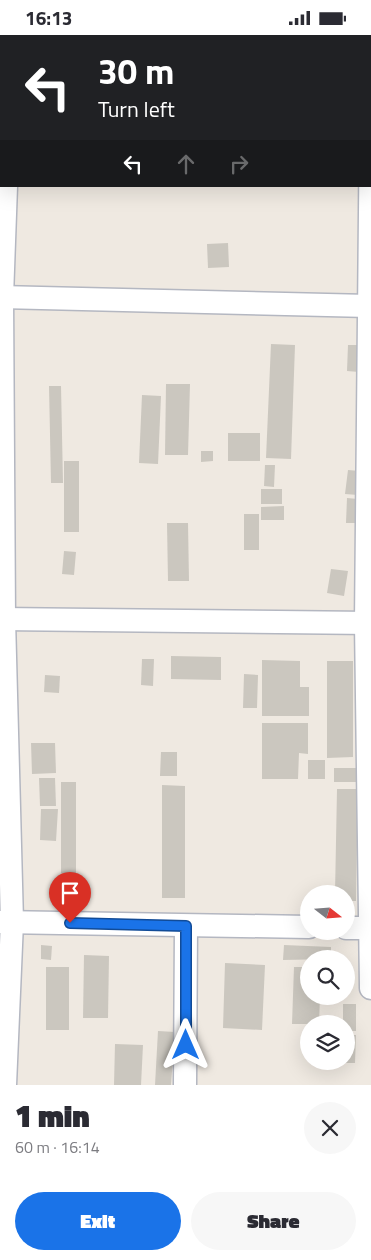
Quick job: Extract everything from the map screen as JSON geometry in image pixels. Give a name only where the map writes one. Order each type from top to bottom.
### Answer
[{"type":"street","points":[[5,1085],[6,922],[2,619],[1,297],[6,187]]},
{"type":"street","points":[[370,187],[368,623],[369,928],[371,988]]},
{"type":"street","points":[[1,297],[369,306]]},
{"type":"street","points":[[2,619],[368,623]]},
{"type":"street","points":[[6,922],[300,927]]},
{"type":"street","points":[[185,1085],[186,926]]},
{"type":"street","points":[[355,928],[369,928]]},
{"type":"building","points":[[228,243],[229,267],[208,268],[207,244]]},
{"type":"building","points":[[271,344],[295,345],[291,459],[266,458]]},
{"type":"building","points":[[348,345],[360,345],[359,372],[347,371]]},
{"type":"building","points":[[166,384],[190,384],[188,455],[165,455]]},
{"type":"building","points":[[49,386],[61,386],[63,483],[51,483]]},
{"type":"building","points":[[142,395],[161,396],[158,464],[139,463]]},
{"type":"building","points":[[228,433],[260,433],[260,461],[228,461]]},
{"type":"building","points":[[201,451],[213,451],[213,461],[201,462]]},
{"type":"building","points":[[64,461],[79,461],[79,532],[64,532]]},
{"type":"building","points":[[265,465],[275,465],[274,487],[264,486]]},
{"type":"building","points":[[348,470],[360,471],[358,495],[345,494]]},
{"type":"building","points":[[261,489],[282,489],[282,504],[261,504]]},
{"type":"building","points":[[347,498],[358,499],[357,523],[346,523]]},
{"type":"building","points":[[284,506],[284,520],[261,520],[261,507]]},
{"type":"building","points":[[244,514],[259,514],[259,550],[244,550]]},
{"type":"building","points":[[167,523],[188,523],[189,581],[168,581]]},
{"type":"building","points":[[64,551],[76,552],[74,575],[62,574]]},
{"type":"building","points":[[331,569],[348,571],[344,596],[327,593]]},
{"type":"building","points":[[171,656],[221,657],[221,680],[171,679]]},
{"type":"building","points":[[142,659],[154,659],[153,686],[141,685]]},
{"type":"building","points":[[262,660],[300,661],[300,687],[309,687],[309,716],[262,716]]},
{"type":"building","points":[[327,661],[353,661],[353,757],[327,758]]},
{"type":"building","points":[[244,674],[258,675],[257,708],[243,708]]},
{"type":"building","points":[[45,675],[60,676],[59,693],[44,692]]},
{"type":"building","points":[[262,723],[308,723],[308,754],[299,753],[298,779],[262,779]]},
{"type":"building","points":[[31,743],[55,743],[56,773],[32,774]]},
{"type":"building","points":[[161,752],[177,752],[177,776],[160,776]]},
{"type":"building","points":[[308,760],[325,760],[325,779],[308,779]]},
{"type":"building","points":[[334,768],[356,768],[356,782],[334,782]]},
{"type":"building","points":[[39,778],[55,778],[56,806],[40,806]]},
{"type":"building","points":[[61,782],[76,782],[76,873],[61,873]]},
{"type":"building","points":[[162,785],[185,786],[185,898],[162,898]]},
{"type":"building","points":[[337,789],[358,789],[356,901],[355,885],[335,885]]},
{"type":"building","points":[[41,809],[58,809],[56,841],[40,840]]},
{"type":"building","points":[[41,945],[52,946],[51,960],[41,959]]},
{"type":"building","points":[[284,945],[331,947],[331,950],[300,950],[300,960],[283,960]]},
{"type":"building","points":[[84,955],[109,956],[108,1018],[83,1018]]},
{"type":"building","points":[[225,963],[265,965],[262,1030],[223,1028]]},
{"type":"building","points":[[46,967],[69,967],[69,1030],[46,1030]]},
{"type":"building","points":[[294,967],[300,967],[300,1005],[320,1005],[319,1015],[300,1015],[300,1024],[292,1024]]},
{"type":"building","points":[[356,1004],[356,1031],[355,1015],[343,1015],[343,1005]]},
{"type":"building","points":[[158,1031],[175,1032],[171,1085],[155,1085]]},
{"type":"building","points":[[115,1044],[143,1045],[141,1085],[114,1085]]},
{"type":"route","points":[[70,923],[186,926],[186,1045]]}]
